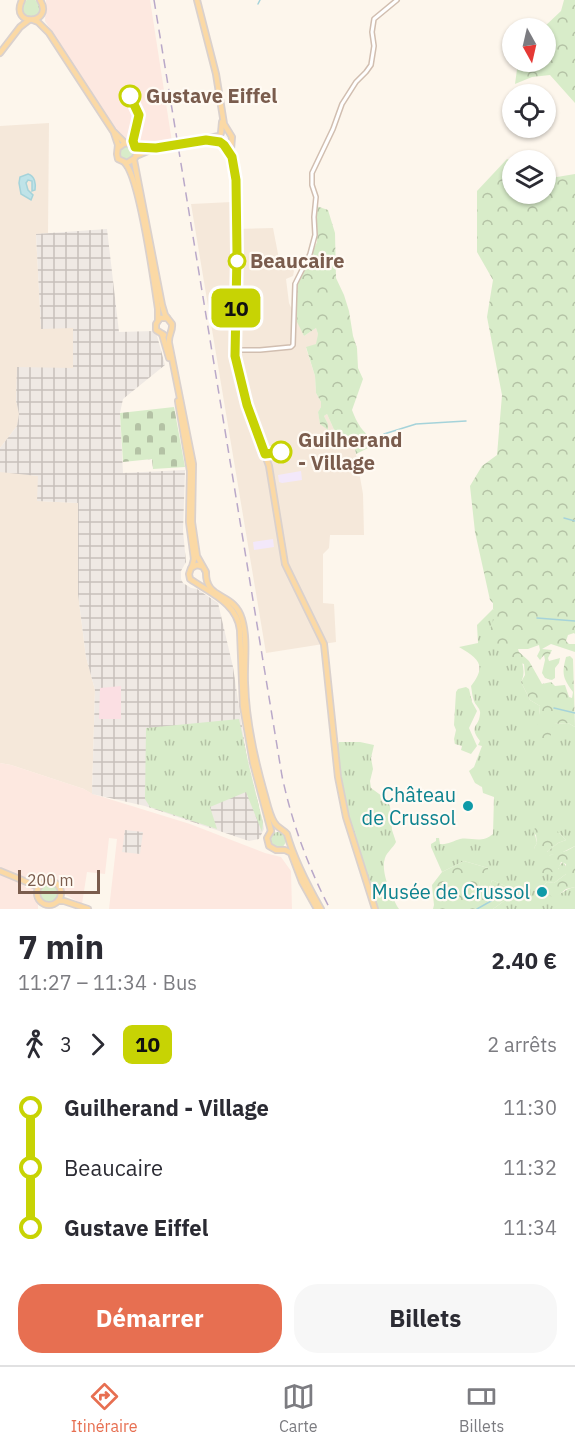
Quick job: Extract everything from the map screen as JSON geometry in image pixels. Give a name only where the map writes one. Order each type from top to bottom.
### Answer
[{"type":"main road","points":[[20,27],[22,0]]},
{"type":"main road","points":[[40,0],[43,7],[41,15],[49,33],[114,131],[125,143],[135,147],[156,148],[206,140],[221,139],[231,142]]},
{"type":"main road","points":[[198,0],[216,74],[222,113],[231,136],[236,180],[234,350],[247,405],[269,468],[285,564],[324,644],[338,777],[346,817],[375,909]]},
{"type":"main road","points":[[22,15],[38,22],[49,33]]},
{"type":"main road","points":[[0,53],[20,27],[41,15]]},
{"type":"main road","points":[[222,113],[221,139],[232,157]]},
{"type":"main road","points":[[114,131],[118,148],[117,156],[132,173],[158,309],[156,328],[162,334],[176,389],[190,471],[189,522],[194,559],[189,576],[192,581],[197,582],[230,606],[238,618],[243,706],[253,763],[271,831],[267,838],[269,846],[276,850],[282,849],[292,855],[302,882],[319,909]]},
{"type":"main road","points":[[221,139],[228,132]]},
{"type":"main road","points":[[118,148],[125,143]]},
{"type":"main road","points":[[135,147],[135,158],[162,305],[173,326],[169,333],[170,351],[193,464],[192,522],[197,556],[206,572],[208,587],[229,600],[241,617],[244,630],[246,699],[252,744],[272,818],[279,829],[286,832],[288,842],[319,909]]},
{"type":"main road","points":[[125,163],[156,148]]},
{"type":"main road","points":[[158,320],[162,317],[168,318]]},
{"type":"main road","points":[[162,334],[169,333]]},
{"type":"main road","points":[[192,567],[201,566]]},
{"type":"main road","points":[[197,582],[205,578]]},
{"type":"main road","points":[[271,831],[279,829]]},
{"type":"main road","points":[[282,849],[288,842]]},
{"type":"main road","points":[[0,872],[34,885],[40,885],[46,881],[54,882],[61,894],[58,901]]},
{"type":"main road","points":[[0,872],[32,888],[39,900],[46,904],[58,901],[81,906]]},
{"type":"main road","points":[[37,893],[40,885]]},
{"type":"main road","points":[[61,894],[88,909]]},
{"type":"street","points":[[234,350],[292,346],[295,284],[310,254],[315,235],[316,197],[312,185],[312,173],[342,104],[356,82],[371,65],[374,19],[397,0]]},
{"type":"shaded area","points":[[46,0],[150,0],[172,142],[139,146],[131,139],[124,140],[115,130],[45,21]]},
{"type":"shaded area","points":[[49,123],[48,233],[36,234],[41,328],[73,328],[73,368],[16,400],[19,414],[17,426],[0,448],[0,126]]},
{"type":"shaded area","points":[[232,202],[232,229],[273,228],[279,259],[297,256],[293,276],[286,279],[289,303],[304,336],[316,328],[318,334],[317,344],[306,348],[315,376],[316,393],[321,402],[318,412],[320,423],[328,429],[324,416],[327,414],[340,443],[355,449],[363,494],[364,535],[330,535],[329,548],[323,554],[323,603],[334,604],[336,642],[266,653],[191,204]]},
{"type":"shaded area","points":[[107,229],[119,332],[156,332],[165,365],[123,399],[120,413],[123,473],[185,470],[183,531],[186,562],[181,571],[181,579],[183,583],[218,603],[233,667],[246,753],[263,823],[264,829],[259,839],[249,841],[145,806],[92,794],[95,690],[86,657],[78,594],[78,503],[37,501],[38,476],[0,472],[0,448],[17,426],[19,414],[16,400],[17,367],[73,368],[73,328],[41,329],[36,234]]},
{"type":"shaded area","points":[[0,471],[39,476],[38,501],[78,503],[78,594],[86,657],[95,690],[92,794],[84,789],[0,763]]},
{"type":"shaded area","points":[[301,471],[302,480],[279,482],[278,475]]},
{"type":"shaded area","points":[[273,539],[274,547],[254,550],[253,542]]},
{"type":"shaded area","points":[[121,686],[121,719],[99,719],[100,688]]},
{"type":"shaded area","points":[[0,763],[190,824],[281,857],[291,871],[292,909],[109,909],[117,839],[109,838],[105,874],[87,872],[82,904],[64,894],[60,884],[50,879],[42,880],[36,887],[38,909],[0,909]]},
{"type":"shaded area","points":[[125,830],[143,832],[140,854],[122,852]]},
{"type":"green space","points":[[31,-1],[37,2],[40,8],[37,14],[31,17],[25,14],[22,8],[25,2]]},
{"type":"green space","points":[[564,0],[575,0],[575,103],[550,75],[532,77],[515,84],[517,72],[556,72],[556,18],[554,18],[561,11]]},
{"type":"green space","points":[[124,146],[130,146],[134,153],[130,160],[124,160],[120,156],[120,150]]},
{"type":"green space","points":[[502,164],[502,204],[556,204],[556,177],[575,174],[575,634],[568,635],[566,641],[569,644],[575,644],[575,652],[551,644],[542,649],[552,650],[549,661],[560,658],[555,668],[555,678],[552,680],[545,678],[542,673],[545,660],[544,655],[540,660],[537,656],[540,650],[539,645],[528,649],[518,649],[529,661],[542,684],[551,682],[555,686],[565,685],[569,697],[572,698],[573,692],[565,679],[564,671],[566,657],[570,656],[573,659],[575,727],[568,723],[554,724],[548,744],[542,743],[537,733],[540,706],[530,700],[521,682],[525,675],[524,664],[500,652],[491,639],[492,623],[497,615],[490,600],[475,532],[470,486],[482,466],[497,455],[502,395],[487,317],[493,280],[477,252],[477,191]]},
{"type":"green space","points":[[316,206],[328,210],[335,233],[336,278],[349,311],[357,348],[358,368],[363,379],[352,410],[360,427],[375,440],[376,444],[356,454],[355,449],[340,443],[327,414],[324,416],[328,430],[320,424],[318,412],[321,402],[316,393],[315,376],[306,347],[316,344],[318,334],[316,328],[304,336],[297,322],[297,286],[317,242]]},
{"type":"green space","points":[[174,407],[185,467],[153,469],[152,459],[123,462],[120,413]]},
{"type":"green space","points":[[493,609],[496,612],[520,656],[523,665],[521,682],[530,700],[540,706],[539,714],[554,724],[568,723],[575,727],[575,846],[559,854],[550,855],[546,871],[559,869],[558,867],[563,862],[567,868],[566,874],[554,883],[547,882],[544,889],[550,896],[553,896],[575,887],[575,909],[493,909],[508,898],[514,890],[492,880],[490,886],[481,889],[479,881],[488,868],[464,861],[442,872],[431,847],[436,838],[439,838],[440,844],[443,844],[460,839],[484,839],[493,834],[494,797],[483,793],[482,787],[475,783],[469,771],[474,767],[482,746],[478,745],[480,741],[474,729],[480,712],[473,699],[471,686],[480,668],[472,655],[459,647],[478,643],[477,625]],"holes":[[[534,831],[559,833],[566,840],[547,852],[534,848],[537,843]]]},
{"type":"green space","points":[[466,687],[469,689],[477,711],[469,728],[477,746],[471,754],[461,750],[462,746],[455,744],[454,739],[456,692]]},
{"type":"green space","points":[[239,719],[263,823],[262,832],[246,792],[210,807],[217,829],[150,807],[145,799],[146,728]]},
{"type":"green space","points":[[339,742],[374,745],[371,758],[373,769],[371,788],[386,799],[390,806],[392,830],[396,842],[385,858],[384,870],[390,891],[399,909],[375,909],[346,817],[335,750]]},
{"type":"green space","points":[[546,820],[566,840],[547,852],[539,852],[534,848],[537,843],[533,832],[537,824]]},
{"type":"green space","points":[[275,832],[281,832],[286,840],[284,846],[275,848],[270,843],[270,837]]},
{"type":"green space","points":[[575,846],[575,887],[566,889],[556,897],[550,896],[544,889],[544,885],[547,882],[554,883],[566,874],[566,864],[561,862],[557,873],[546,871],[542,876],[541,867],[547,862],[546,857]]},
{"type":"green space","points":[[464,861],[488,868],[488,877],[479,881],[481,889],[490,886],[492,880],[514,890],[508,898],[493,909],[433,909],[432,885],[442,872]]},
{"type":"green space","points":[[49,883],[56,886],[59,893],[56,900],[49,903],[42,900],[39,893],[42,886]]},
{"type":"water","points":[[28,174],[34,178],[35,183],[35,190],[32,191],[32,181],[28,180],[26,183],[33,195],[31,200],[21,194],[19,183],[20,177]]},
{"type":"waterway","points":[[258,4],[260,0]]},
{"type":"waterway","points":[[378,441],[384,434],[416,424],[466,421]]},
{"type":"waterway","points":[[564,518],[575,521]]},
{"type":"waterway","points":[[537,618],[575,621]]},
{"type":"waterway","points":[[554,708],[575,713]]},
{"type":"waterway","points":[[477,909],[507,892]]},
{"type":"railway","points":[[154,0],[282,776],[302,844],[330,909]]},
{"type":"bus line","name":"10","points":[[130,96],[139,115],[139,123],[133,138],[135,147],[156,148],[206,140],[220,142],[232,157],[236,180],[237,234],[235,356],[247,405],[265,454],[281,452]]},
{"type":"place","name":"Gustave Eiffel","points":[[130,96]]},
{"type":"place","name":"Beaucaire","points":[[237,261]]},
{"type":"place","name":"Guilherand - Village","points":[[281,452]]},
{"type":"place","name":"Château de Crussol","points":[[468,806]]},
{"type":"place","name":"Musée de Crussol","points":[[542,892]]}]
